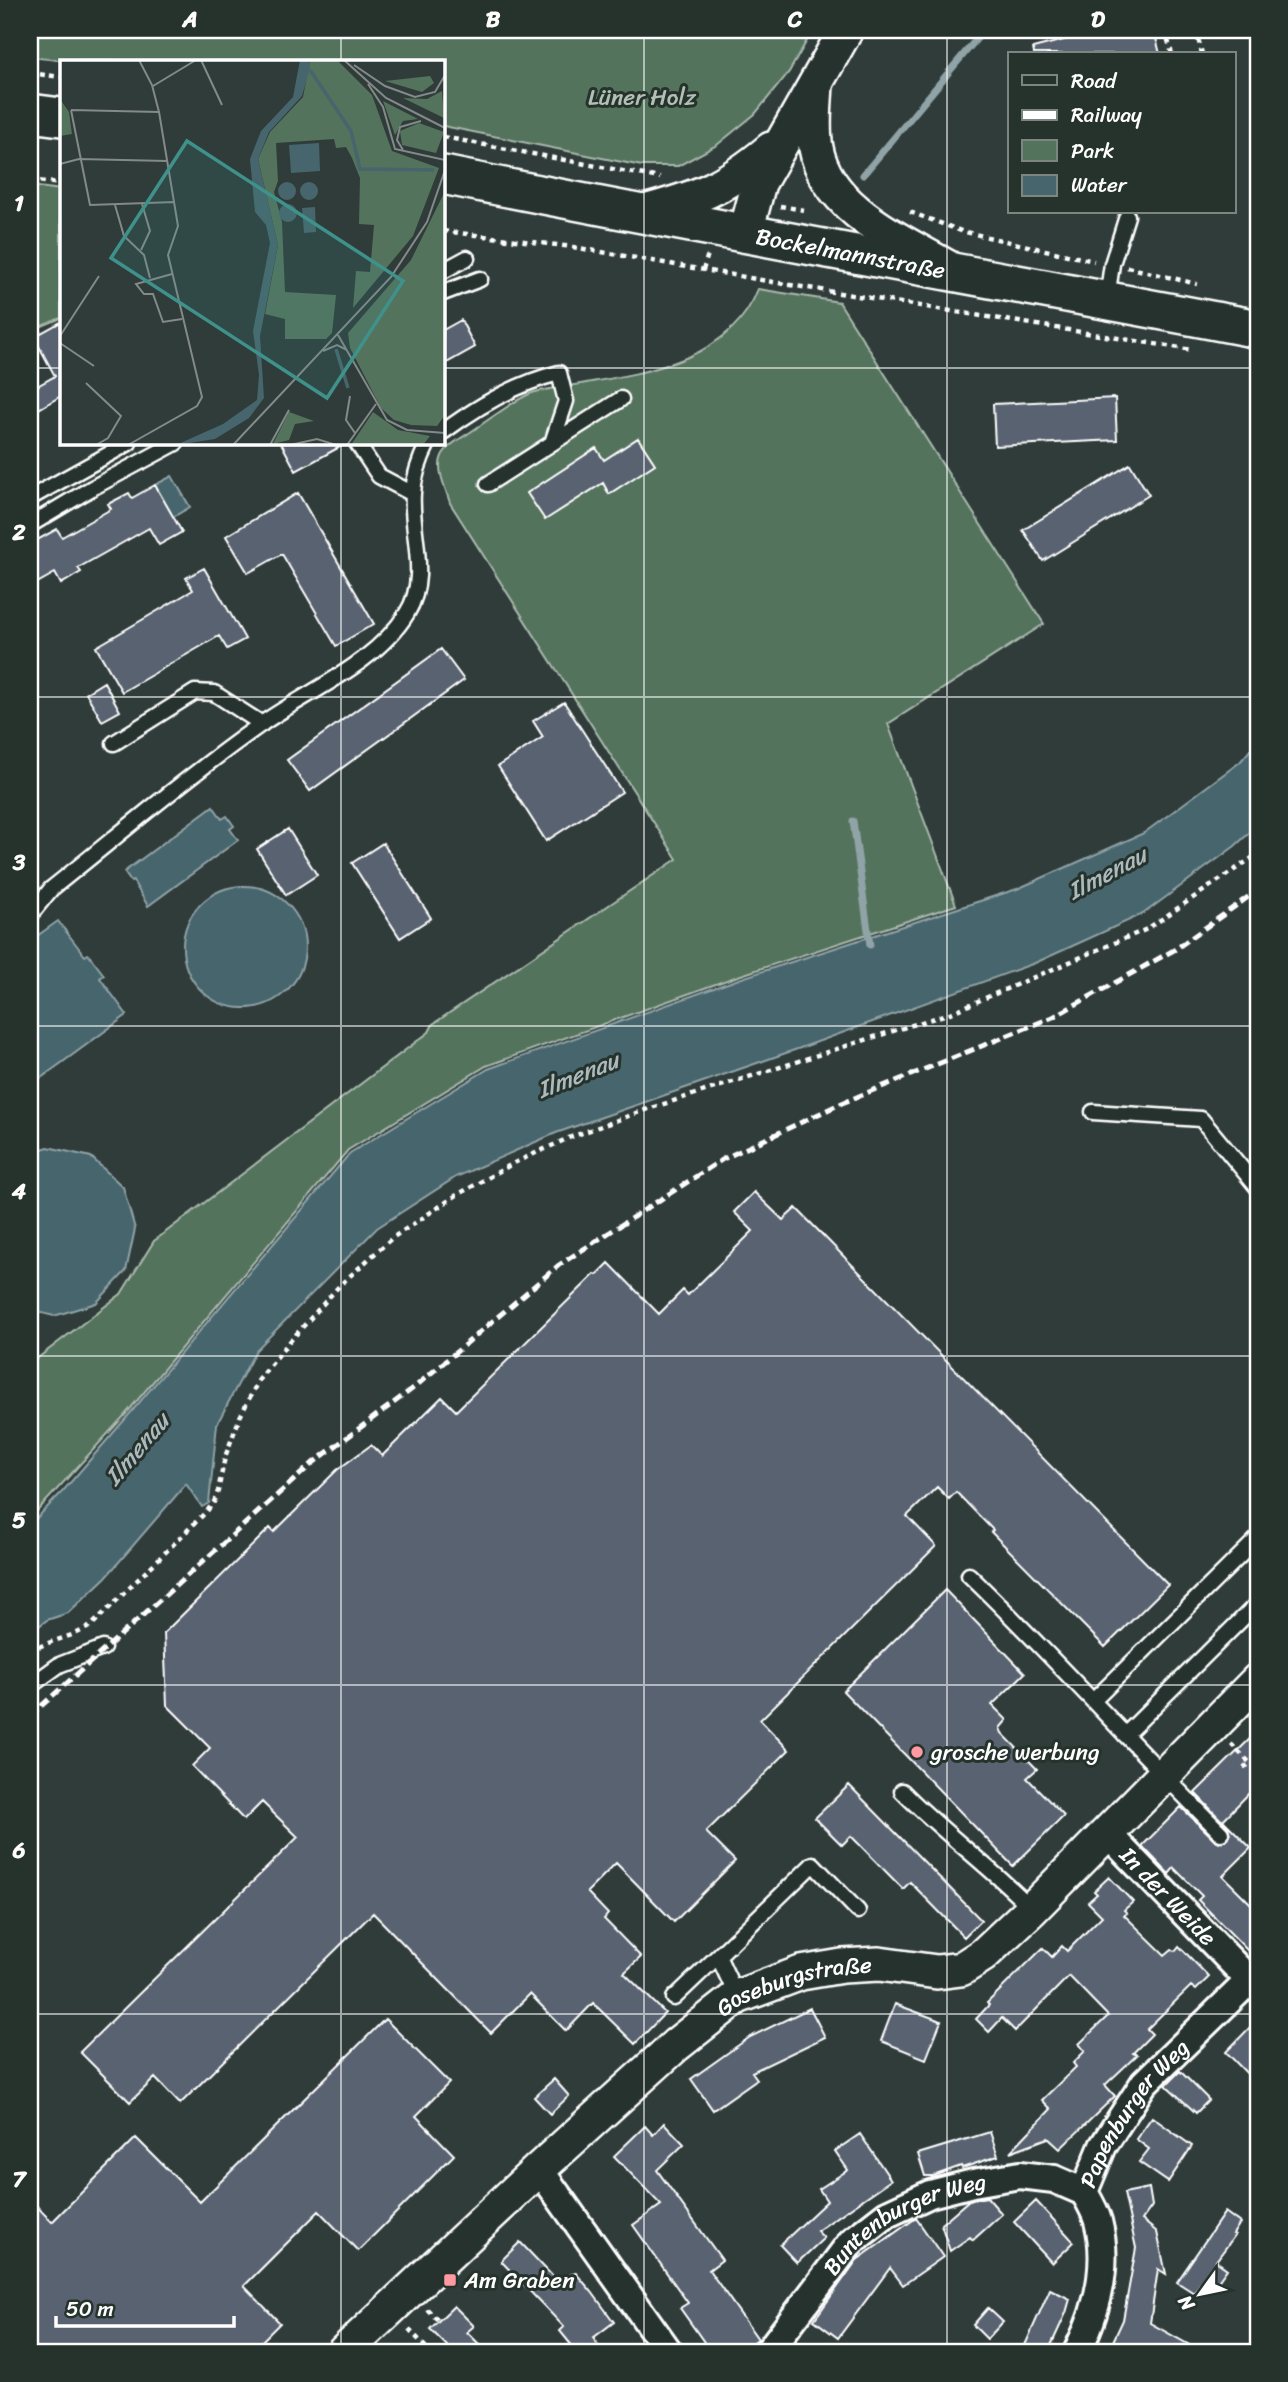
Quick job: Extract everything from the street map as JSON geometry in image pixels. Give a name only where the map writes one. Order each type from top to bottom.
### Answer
[{"type":"main road","points":[[30,113],[60,117]]},
{"type":"main road","name":"Bockelmannstraße","points":[[444,175],[637,214],[1258,328]]},
{"type":"street","points":[[745,234],[759,183],[846,30]]},
{"type":"street","points":[[816,84],[816,149],[821,168],[833,189],[882,229],[952,270]]},
{"type":"street","points":[[637,214],[720,187],[783,138]]},
{"type":"street","name":"Goseburgstraße","points":[[344,2352],[676,2045],[737,1997],[800,1973],[842,1966],[879,1964],[937,1972],[961,1969],[983,1955],[1032,1909],[1258,1680]]},
{"type":"street","name":"In der Weide","points":[[1107,1833],[1254,1985]]},
{"type":"street","name":"Papenburger Weg","points":[[1077,2352],[1087,2333],[1100,2294],[1103,2257],[1098,2220],[1084,2192],[1103,2146],[1144,2083],[1254,1985]]},
{"type":"street","points":[[539,2169],[669,2352]]},
{"type":"street","name":"Buntenburger Weg","points":[[768,2352],[851,2242],[887,2214],[930,2194],[1020,2175],[1054,2179],[1084,2192]]},
{"type":"lane","points":[[1107,300],[1112,264],[1127,216]]},
{"type":"lane","points":[[444,270],[467,258]]},
{"type":"lane","points":[[444,293],[480,279]]},
{"type":"lane","points":[[444,431],[469,412],[525,383],[559,373],[566,401],[552,443]]},
{"type":"lane","points":[[488,484],[621,399]]},
{"type":"lane","points":[[30,498],[127,444]]},
{"type":"lane","points":[[30,525],[174,444]]},
{"type":"lane","points":[[358,444],[379,476],[413,494]]},
{"type":"lane","points":[[30,915],[51,889],[261,724],[380,647],[408,612],[419,576],[413,494],[419,462],[428,444]]},
{"type":"lane","points":[[114,743],[195,692],[214,693],[261,724]]},
{"type":"lane","points":[[1093,1112],[1201,1119],[1258,1188]]},
{"type":"lane","points":[[1093,1701],[1258,1538]]},
{"type":"lane","points":[[970,1575],[1222,1833]]},
{"type":"lane","points":[[1125,1735],[1258,1603]]},
{"type":"lane","points":[[30,1686],[59,1665],[103,1648]]},
{"type":"lane","points":[[902,1791],[942,1829],[991,1868],[1032,1909]]},
{"type":"lane","points":[[674,1998],[813,1864],[858,1911]]},
{"type":"lane","points":[[718,1956],[737,1997]]},
{"type":"path","points":[[1165,30],[1171,52]]},
{"type":"path","points":[[1196,30],[1202,52]]},
{"type":"path","points":[[30,73],[60,77]]},
{"type":"path","points":[[444,137],[638,175],[671,178]]},
{"type":"path","points":[[30,180],[60,184]]},
{"type":"path","points":[[903,209],[961,231],[1206,287]]},
{"type":"path","points":[[444,231],[573,247],[1203,351]]},
{"type":"path","points":[[30,1652],[48,1641],[80,1633],[92,1625],[207,1511],[219,1491],[225,1457],[240,1416],[258,1381],[341,1285],[392,1238],[446,1202],[514,1163],[571,1137],[645,1110],[950,1013],[1147,929],[1258,854]]},
{"type":"path","points":[[401,2320],[429,2352]]},
{"type":"green space","name":"Lüner Holz","points":[[30,30],[813,30],[789,72],[755,114],[717,145],[678,166],[642,166],[444,126],[444,60],[60,60],[30,57]]},
{"type":"green space","points":[[30,186],[60,190],[60,318],[30,331]]},
{"type":"green space","points":[[758,289],[839,302],[1044,624],[888,724],[956,905],[738,976],[486,1066],[348,1150],[125,1415],[30,1519],[30,1364],[121,1294],[154,1241],[429,1032],[433,1024],[677,859],[450,503],[441,476],[440,461],[445,451],[454,443],[509,405],[532,393],[655,369],[705,348],[727,333],[745,314]]},
{"type":"water","points":[[172,476],[190,507],[173,517],[155,485]]},
{"type":"water","name":"Ilmenau","points":[[1258,741],[1258,825],[1235,846],[1143,914],[1035,963],[556,1133],[456,1177],[377,1228],[256,1350],[217,1424],[209,1503],[202,1507],[186,1484],[106,1577],[68,1613],[47,1620],[30,1633],[30,1525],[127,1417],[350,1153],[488,1069],[739,979],[1017,889],[1144,833],[1240,762]]},
{"type":"water","points":[[213,806],[222,819],[227,816],[234,826],[230,829],[238,840],[148,906],[133,881],[131,882],[124,872]]},
{"type":"water","points":[[244,886],[267,891],[287,904],[300,924],[305,947],[300,970],[287,990],[267,1003],[244,1008],[221,1003],[201,990],[188,970],[183,947],[188,924],[201,904],[221,891]]},
{"type":"water","points":[[58,921],[85,956],[88,954],[104,975],[100,978],[127,1015],[30,1086],[30,941]]},
{"type":"water","points":[[48,1147],[91,1157],[123,1187],[135,1229],[126,1271],[96,1303],[54,1316],[30,1310],[30,1153]]},
{"type":"building","points":[[1102,30],[1154,30],[1160,52],[1034,52],[1033,48]]},
{"type":"building","points":[[461,320],[475,347],[444,364],[444,329]]},
{"type":"building","points":[[60,323],[60,397],[30,414],[30,390],[55,376],[34,337]]},
{"type":"building","points":[[1115,398],[1117,440],[995,446],[993,404]]},
{"type":"building","points":[[638,438],[655,464],[609,494],[603,483],[545,520],[527,493],[596,448],[604,460]]},
{"type":"building","points":[[282,444],[345,444],[296,471]]},
{"type":"building","points":[[1130,464],[1149,495],[1043,561],[1023,530]]},
{"type":"building","points":[[155,485],[182,532],[159,545],[149,528],[78,568],[81,572],[61,584],[55,573],[30,587],[30,546],[37,540],[57,529],[62,537],[111,509],[108,504],[129,493],[132,498]]},
{"type":"building","points":[[298,493],[374,624],[336,646],[282,554],[248,573],[226,536]]},
{"type":"building","points":[[204,568],[245,639],[227,649],[219,636],[122,692],[96,647],[193,590],[186,578]]},
{"type":"building","points":[[441,649],[464,680],[310,791],[287,760]]},
{"type":"building","points":[[104,682],[120,711],[102,721],[86,693]]},
{"type":"building","points":[[564,702],[622,792],[546,841],[498,766],[543,737],[533,721]]},
{"type":"building","points":[[288,829],[317,875],[286,895],[257,849]]},
{"type":"building","points":[[383,843],[431,918],[400,938],[352,863]]},
{"type":"building","points":[[754,1192],[783,1220],[796,1208],[1168,1585],[1105,1647],[991,1532],[993,1530],[956,1492],[949,1499],[937,1487],[907,1516],[936,1546],[760,1720],[789,1750],[706,1832],[735,1861],[674,1922],[616,1863],[587,1892],[608,1914],[604,1919],[641,1957],[624,1973],[665,2013],[635,2044],[593,2003],[566,2031],[530,1994],[491,2033],[373,1913],[180,2104],[155,2078],[130,2102],[80,2052],[298,1837],[262,1802],[244,1820],[192,1766],[210,1748],[167,1705],[164,1633],[270,1528],[274,1532],[337,1470],[371,1445],[382,1456],[442,1397],[456,1411],[609,1263],[659,1314],[683,1290],[688,1295],[753,1231],[734,1212]]},
{"type":"building","points":[[945,1590],[1025,1673],[992,1705],[1007,1720],[1000,1728],[1002,1733],[1037,1769],[1027,1778],[1064,1816],[1013,1866],[843,1691]]},
{"type":"building","points":[[1258,1731],[1258,1784],[1223,1820],[1251,1848],[1223,1876],[1258,1911],[1258,1961],[1198,1900],[1202,1896],[1174,1868],[1169,1874],[1142,1846],[1181,1807],[1215,1840],[1227,1840],[1230,1835],[1228,1827],[1195,1793]]},
{"type":"building","points":[[849,1785],[981,1920],[964,1937],[910,1882],[903,1889],[851,1836],[842,1845],[815,1818]]},
{"type":"building","points":[[1109,1877],[1133,1902],[1124,1910],[1127,1913],[1124,1915],[1165,1955],[1179,1946],[1209,1977],[1196,1990],[1191,1986],[1147,2029],[1152,2034],[1133,2053],[1137,2055],[1105,2085],[1115,2096],[1060,2149],[1048,2138],[1010,2152],[1051,2109],[1042,2100],[1076,2067],[1073,2063],[1085,2051],[1079,2044],[1108,2016],[1069,1976],[1015,2031],[1002,2018],[989,2032],[976,2019],[989,2005],[987,2003],[1043,1948],[1052,1957],[1062,1946],[1067,1951],[1102,1916],[1088,1902],[1097,1894],[1094,1891]]},
{"type":"building","points":[[895,2004],[941,2021],[926,2059],[881,2041]]},
{"type":"building","points":[[810,2008],[825,2037],[752,2072],[757,2079],[713,2110],[691,2079],[750,2037]]},
{"type":"building","points":[[385,2019],[449,2083],[416,2116],[454,2155],[358,2251],[319,2211],[244,2286],[280,2323],[251,2352],[30,2352],[30,2199],[52,2222],[136,2138],[200,2202]]},
{"type":"building","points":[[1258,2019],[1258,2085],[1226,2052]]},
{"type":"building","points":[[1180,2071],[1209,2100],[1196,2113],[1166,2085]]},
{"type":"building","points":[[554,2079],[569,2096],[550,2114],[534,2097]]},
{"type":"building","points":[[1152,2117],[1192,2146],[1168,2182],[1139,2162],[1149,2149],[1136,2139]]},
{"type":"building","points":[[664,2123],[684,2144],[657,2170],[722,2260],[709,2270],[758,2339],[739,2352],[711,2352],[680,2308],[688,2303],[633,2225],[661,2205],[614,2156],[645,2126],[653,2135]]},
{"type":"building","points":[[990,2132],[998,2156],[933,2176],[925,2176],[918,2154]]},
{"type":"building","points":[[860,2134],[891,2180],[817,2231],[824,2238],[797,2263],[780,2245],[827,2201],[819,2189],[848,2170],[835,2151]]},
{"type":"building","points":[[1149,2188],[1152,2206],[1142,2220],[1157,2232],[1166,2274],[1158,2269],[1150,2323],[1202,2352],[1108,2352],[1123,2320],[1136,2248],[1124,2193]]},
{"type":"building","points":[[987,2197],[1002,2214],[973,2240],[970,2237],[950,2251],[941,2224],[969,2200]]},
{"type":"building","points":[[1036,2201],[1074,2242],[1052,2263],[1014,2222]]},
{"type":"building","points":[[1225,2212],[1240,2223],[1233,2234],[1235,2235],[1216,2261],[1227,2269],[1212,2290],[1201,2283],[1194,2293],[1177,2282]]},
{"type":"building","points":[[916,2218],[943,2257],[903,2285],[890,2268],[838,2338],[814,2320],[857,2260]]},
{"type":"building","points":[[520,2242],[558,2282],[575,2272],[592,2292],[614,2322],[593,2338],[603,2352],[577,2352],[560,2331],[564,2327],[501,2261]]},
{"type":"building","points":[[1050,2289],[1070,2299],[1066,2313],[1048,2352],[1022,2352]]},
{"type":"building","points":[[454,2306],[474,2326],[467,2332],[487,2352],[453,2352],[430,2329]]},
{"type":"building","points":[[988,2308],[1003,2322],[987,2339],[973,2325]]},
{"type":"waterway","points":[[863,175],[984,30]]},
{"type":"waterway","points":[[853,821],[870,945]]},
{"type":"railway","points":[[30,1716],[313,1463],[416,1386],[559,1265],[723,1159],[842,1103],[1053,1017],[1174,950],[1258,890]]},
{"type":"place","name":"grosche werbung","points":[[917,1752]]},
{"type":"place","name":"Am Graben","points":[[450,2280]]}]
